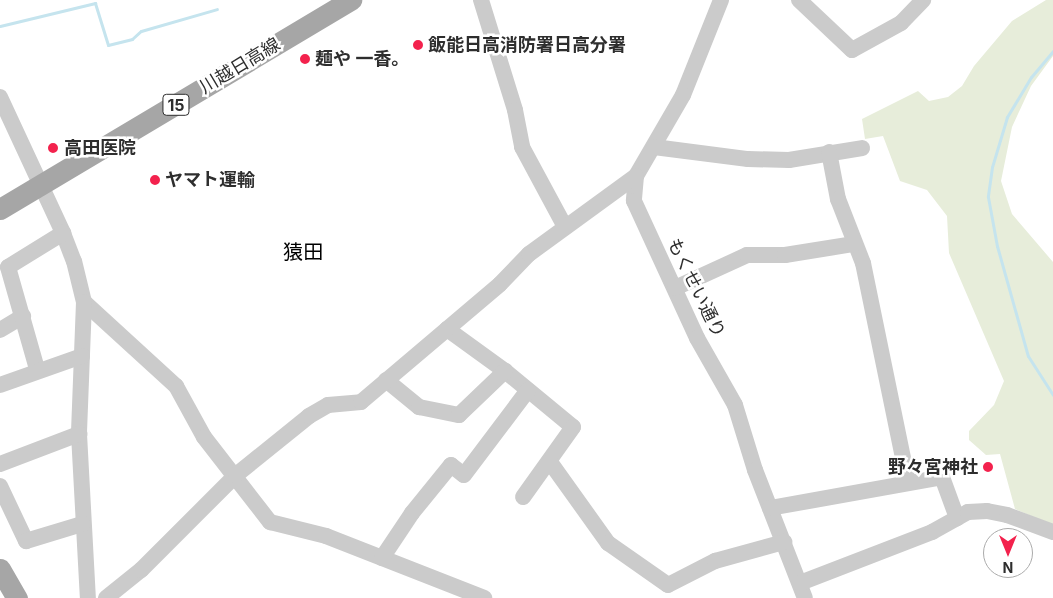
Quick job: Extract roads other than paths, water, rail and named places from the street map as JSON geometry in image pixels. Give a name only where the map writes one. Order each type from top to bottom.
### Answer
[{"type":"main road","name":"川越日高線","points":[[0,209],[351,0]]},
{"type":"main road","points":[[0,569],[18,598]]},
{"type":"street","points":[[481,0],[515,110],[522,147],[565,227]]},
{"type":"street","name":"もくせい通り","points":[[720,0],[683,95],[636,176],[633,192],[640,219],[675,288],[697,338],[735,405],[801,593]]},
{"type":"street","points":[[799,0],[852,50],[901,23],[923,0]]},
{"type":"street","points":[[0,98],[63,233],[74,261],[84,302],[79,434],[82,524],[88,598]]},
{"type":"street","points":[[654,146],[748,159],[789,160],[862,148]]},
{"type":"street","points":[[829,152],[838,199],[863,263],[908,482]]},
{"type":"street","points":[[106,598],[141,570],[236,475],[309,416],[328,406],[362,402],[447,329],[529,254],[636,176]]},
{"type":"street","points":[[38,369],[8,267],[63,233]]},
{"type":"street","points":[[675,288],[747,255],[785,255],[854,244]]},
{"type":"street","points":[[84,302],[176,386],[204,436],[236,475],[270,522],[326,536],[484,598]]},
{"type":"street","points":[[0,330],[22,316]]},
{"type":"street","points":[[447,329],[505,371],[573,427],[550,462],[523,497]]},
{"type":"street","points":[[0,385],[38,369],[82,356]]},
{"type":"street","points":[[386,380],[419,407],[459,415],[505,371]]},
{"type":"street","points":[[382,558],[412,512],[451,465],[464,475],[528,390]]},
{"type":"street","points":[[0,464],[79,434]]},
{"type":"street","points":[[550,462],[608,543],[668,585],[716,561],[784,542]]},
{"type":"street","points":[[770,508],[942,476],[957,518]]},
{"type":"street","points":[[0,486],[26,541],[82,524]]},
{"type":"street","points":[[801,593],[968,512],[987,510],[1053,532]]},
{"type":"waterway","points":[[0,26],[95,3],[108,45],[132,39],[141,31],[217,9]]},
{"type":"waterway","points":[[1053,51],[1031,77],[1007,117],[992,167],[988,197],[997,246],[1028,356],[1053,395]]},
{"type":"place","name":"飯能日高消防署日高分署","points":[[418,45]]},
{"type":"place","name":"麺や 一香。","points":[[305,59]]},
{"type":"place","name":"高田医院","points":[[53,148]]},
{"type":"place","name":"ヤマト運輸","points":[[155,180]]},
{"type":"place","name":"野々宮神社","points":[[988,467]]},
{"type":"district","name":"猿田","points":[[303,252]]}]
